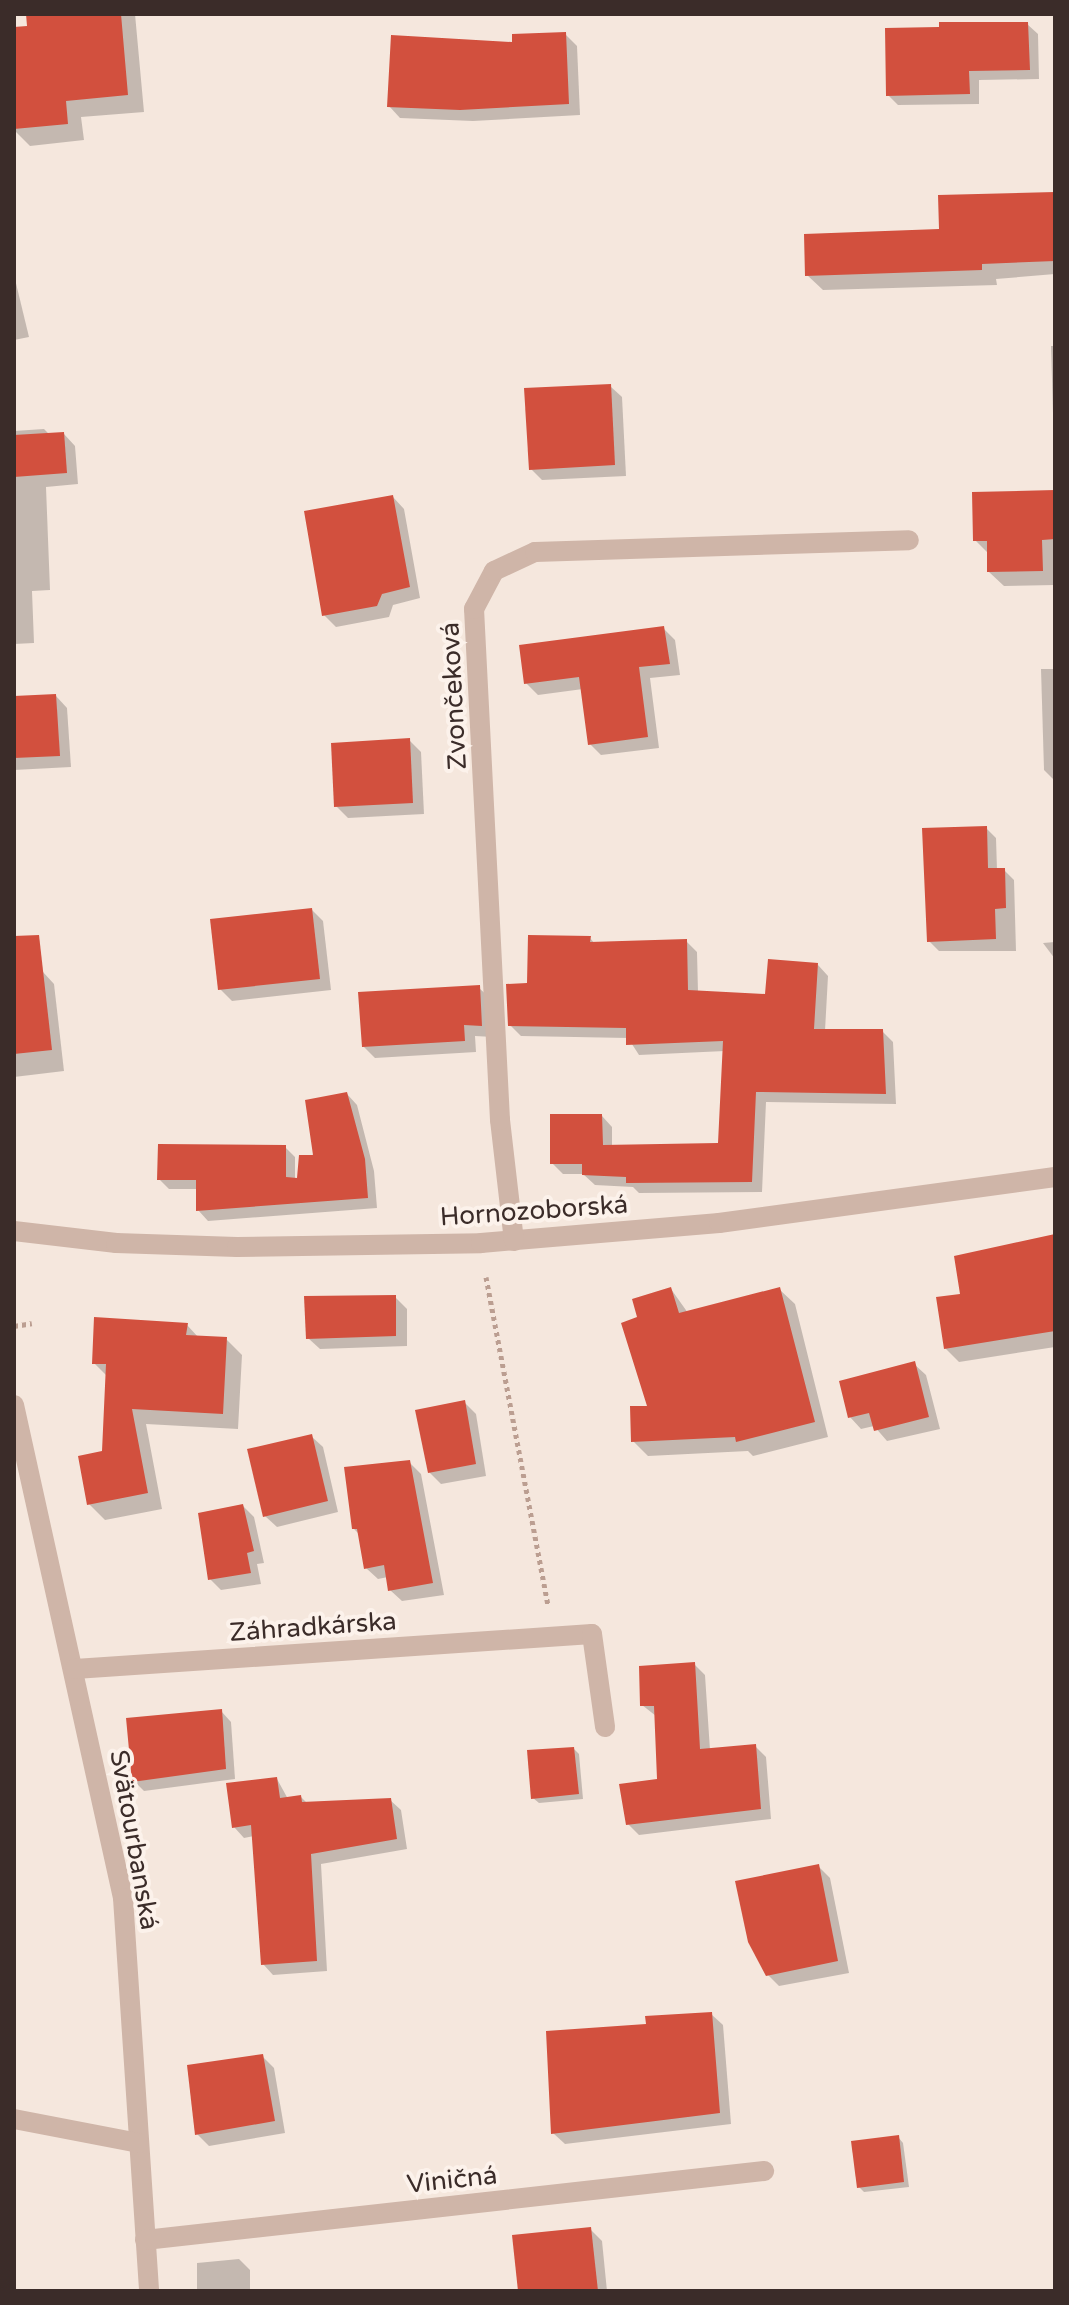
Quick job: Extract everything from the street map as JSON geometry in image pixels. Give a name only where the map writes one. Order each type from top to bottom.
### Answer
[{"type":"street","name":"Zvončeková","points":[[514,1241],[500,1120],[474,609],[494,571],[535,552],[909,540]]},
{"type":"street","name":"Hornozoborská","points":[[14,1231],[116,1243],[237,1247],[514,1241],[719,1223],[1055,1177]]},
{"type":"street","name":"Svätourbanská","points":[[14,1405],[75,1669],[123,1898],[149,2291]]},
{"type":"street","name":"Záhradkárska","points":[[75,1669],[592,1634],[605,1727]]},
{"type":"street","points":[[14,2119],[139,2143]]},
{"type":"street","name":"Viničná","points":[[145,2240],[764,2171]]},
{"type":"path","points":[[485,1273],[554,1637]]},
{"type":"path","points":[[14,1326],[32,1323]]},
{"type":"building","points":[[26,14],[121,14],[128,95],[66,101],[68,124],[14,129],[14,27],[27,26]]},
{"type":"building","points":[[939,22],[1028,22],[1030,70],[969,71],[970,94],[886,96],[885,28],[939,27]]},
{"type":"building","points":[[566,32],[569,104],[460,110],[387,107],[391,35],[512,42],[512,34]]},
{"type":"building","points":[[1055,192],[1055,261],[982,264],[982,270],[805,276],[804,234],[939,229],[938,195]]},
{"type":"building","points":[[611,384],[615,465],[529,470],[524,388]]},
{"type":"building","points":[[64,432],[67,473],[14,477],[14,435]]},
{"type":"building","points":[[1055,490],[1055,539],[1042,540],[1043,571],[987,572],[987,541],[973,541],[972,492]]},
{"type":"building","points":[[393,495],[410,587],[382,594],[377,606],[322,616],[304,511]]},
{"type":"building","points":[[664,626],[670,664],[639,667],[648,737],[588,745],[579,677],[524,684],[519,645]]},
{"type":"building","points":[[56,694],[60,756],[14,758],[14,696]]},
{"type":"building","points":[[410,738],[413,803],[334,807],[331,743]]},
{"type":"building","points":[[987,826],[988,868],[1005,868],[1006,908],[995,909],[996,939],[927,942],[922,828]]},
{"type":"building","points":[[312,908],[320,979],[218,990],[210,919]]},
{"type":"building","points":[[39,935],[52,1050],[14,1054],[14,936]]},
{"type":"building","points":[[528,935],[591,936],[590,942],[687,939],[688,990],[765,994],[768,959],[818,963],[814,1029],[883,1029],[886,1094],[756,1092],[752,1182],[626,1183],[626,1177],[582,1175],[582,1164],[550,1164],[550,1114],[602,1114],[603,1145],[718,1143],[723,1041],[626,1045],[626,1028],[508,1026],[506,984],[527,983]]},
{"type":"building","points":[[480,985],[482,1026],[464,1025],[465,1041],[362,1047],[358,992]]},
{"type":"building","points":[[347,1092],[365,1159],[368,1198],[196,1211],[196,1180],[157,1180],[158,1144],[286,1145],[286,1177],[297,1178],[299,1155],[313,1155],[305,1100]]},
{"type":"building","points":[[1055,1234],[1055,1331],[944,1349],[936,1297],[960,1294],[954,1256]]},
{"type":"building","points":[[671,1287],[679,1313],[780,1287],[815,1422],[736,1442],[735,1437],[631,1442],[630,1406],[647,1406],[621,1323],[637,1317],[632,1299]]},
{"type":"building","points":[[396,1295],[396,1336],[306,1339],[304,1296]]},
{"type":"building","points":[[94,1317],[188,1323],[186,1335],[227,1337],[223,1414],[132,1409],[148,1493],[87,1505],[78,1456],[102,1451],[106,1364],[92,1364]]},
{"type":"building","points":[[915,1361],[929,1417],[874,1431],[869,1413],[848,1418],[839,1381]]},
{"type":"building","points":[[465,1400],[476,1464],[428,1473],[415,1410]]},
{"type":"building","points":[[312,1434],[328,1501],[263,1517],[247,1449]]},
{"type":"building","points":[[410,1460],[433,1583],[388,1591],[384,1565],[364,1569],[357,1529],[352,1529],[344,1467]]},
{"type":"building","points":[[243,1504],[254,1551],[247,1553],[251,1573],[208,1580],[198,1513]]},
{"type":"building","points":[[695,1662],[700,1749],[756,1744],[761,1809],[626,1825],[619,1784],[657,1779],[654,1706],[640,1706],[639,1666]]},
{"type":"building","points":[[222,1709],[226,1769],[132,1782],[126,1718]]},
{"type":"building","points":[[574,1747],[579,1794],[531,1799],[527,1750]]},
{"type":"building","points":[[277,1777],[280,1798],[301,1795],[302,1802],[391,1798],[397,1839],[311,1854],[317,1961],[261,1965],[251,1825],[232,1828],[226,1783]]},
{"type":"building","points":[[819,1864],[838,1961],[766,1976],[748,1942],[735,1881]]},
{"type":"building","points":[[712,2012],[720,2113],[551,2134],[546,2031],[646,2024],[645,2016]]},
{"type":"building","points":[[263,2054],[275,2121],[195,2135],[187,2065]]},
{"type":"building","points":[[899,2135],[904,2182],[857,2188],[851,2141]]},
{"type":"building","points":[[591,2227],[598,2291],[518,2291],[512,2235]]}]
